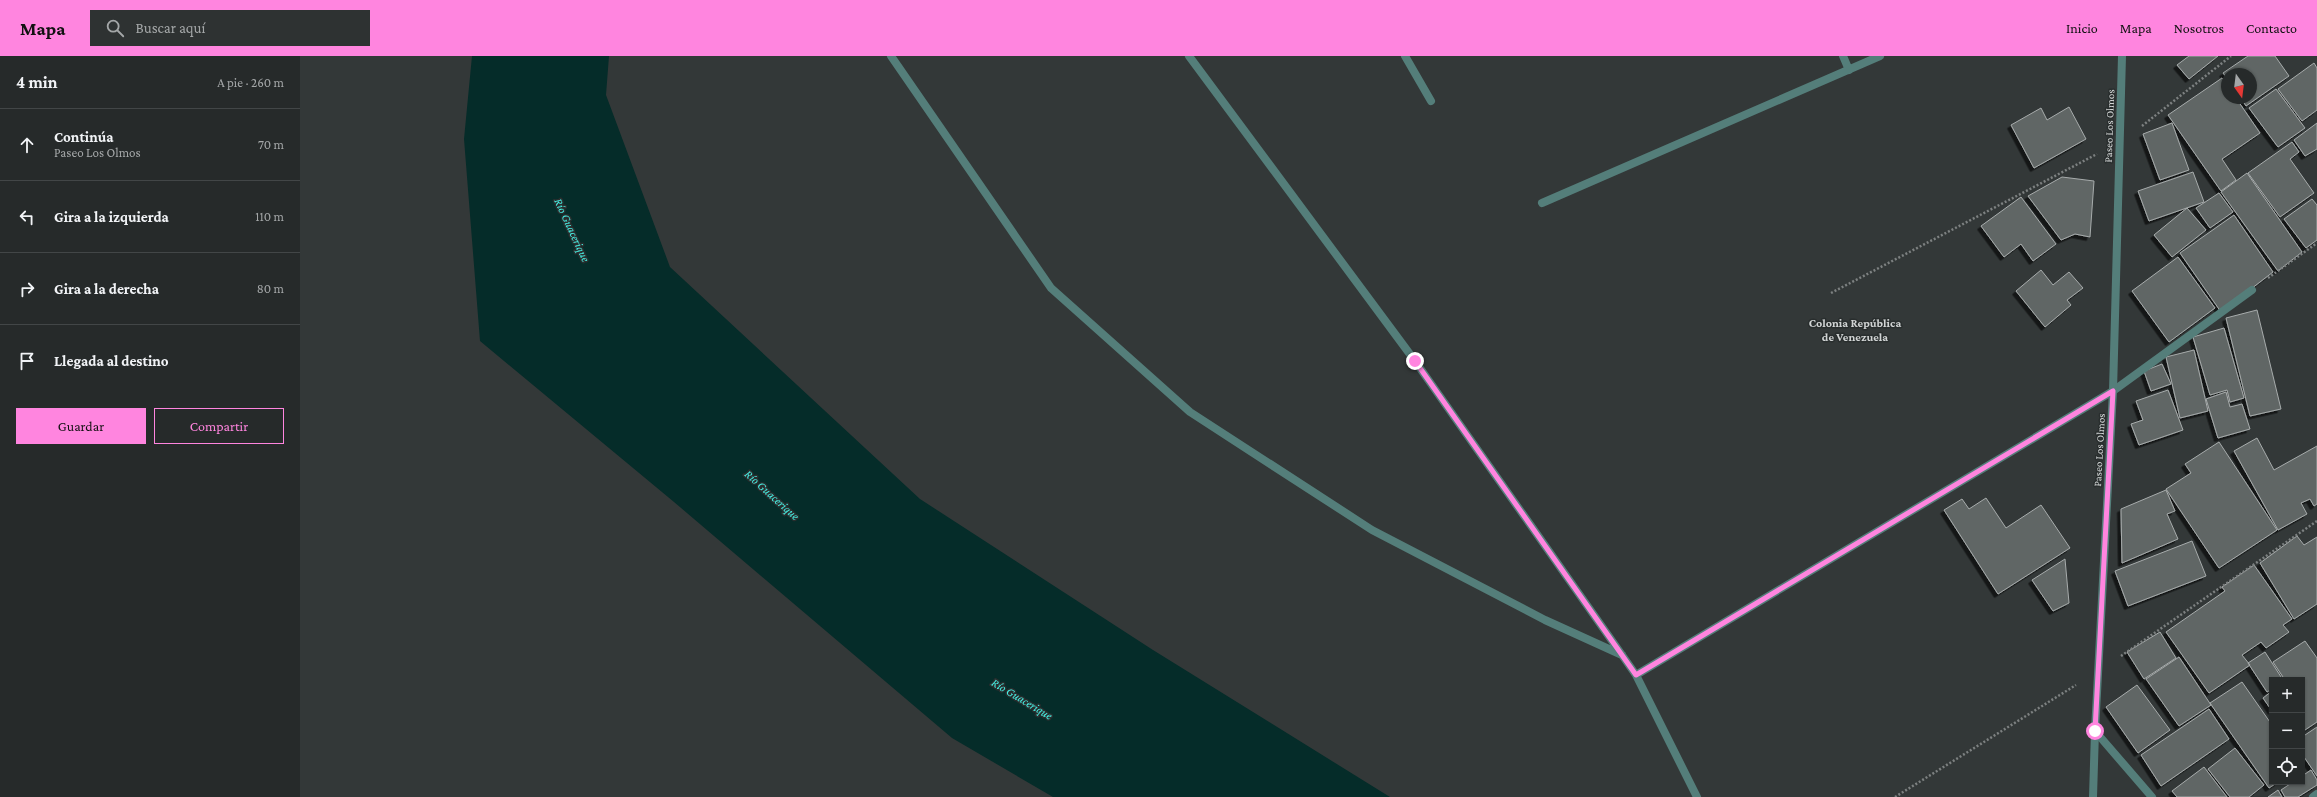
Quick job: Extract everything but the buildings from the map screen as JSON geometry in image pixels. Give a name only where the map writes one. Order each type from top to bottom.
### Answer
[{"type":"street","points":[[891,56],[1051,288],[1190,412],[1372,530],[1545,620],[1622,655]]},
{"type":"street","points":[[1189,56],[1415,361],[1636,675],[1697,797]]},
{"type":"street","points":[[1405,56],[1431,101]]},
{"type":"street","points":[[1842,56],[1849,70]]},
{"type":"street","points":[[1542,202],[1880,56]]},
{"type":"street","name":"Paseo Los Olmos","points":[[2093,797],[2095,731],[2113,391],[2122,56]]},
{"type":"street","points":[[1636,675],[2113,391],[2252,290]]},
{"type":"street","points":[[2095,731],[2152,797]]},
{"type":"street","points":[[2313,797],[2317,794]]},
{"type":"path","points":[[1831,293],[2119,143],[2231,56]]},
{"type":"path","points":[[2252,290],[2317,243]]},
{"type":"path","points":[[1895,797],[2099,671],[2317,521]]},
{"type":"water","name":"Río Guacerique","points":[[472,56],[609,56],[606,95],[670,267],[920,499],[1153,650],[1390,797],[1053,797],[952,738],[674,502],[480,341],[464,139]]},
{"type":"district","name":"Colonia República de Venezuela","points":[[1855,330]]},
{"type":"route","points":[[1415,361],[1636,675],[2113,391],[2095,731]]}]
